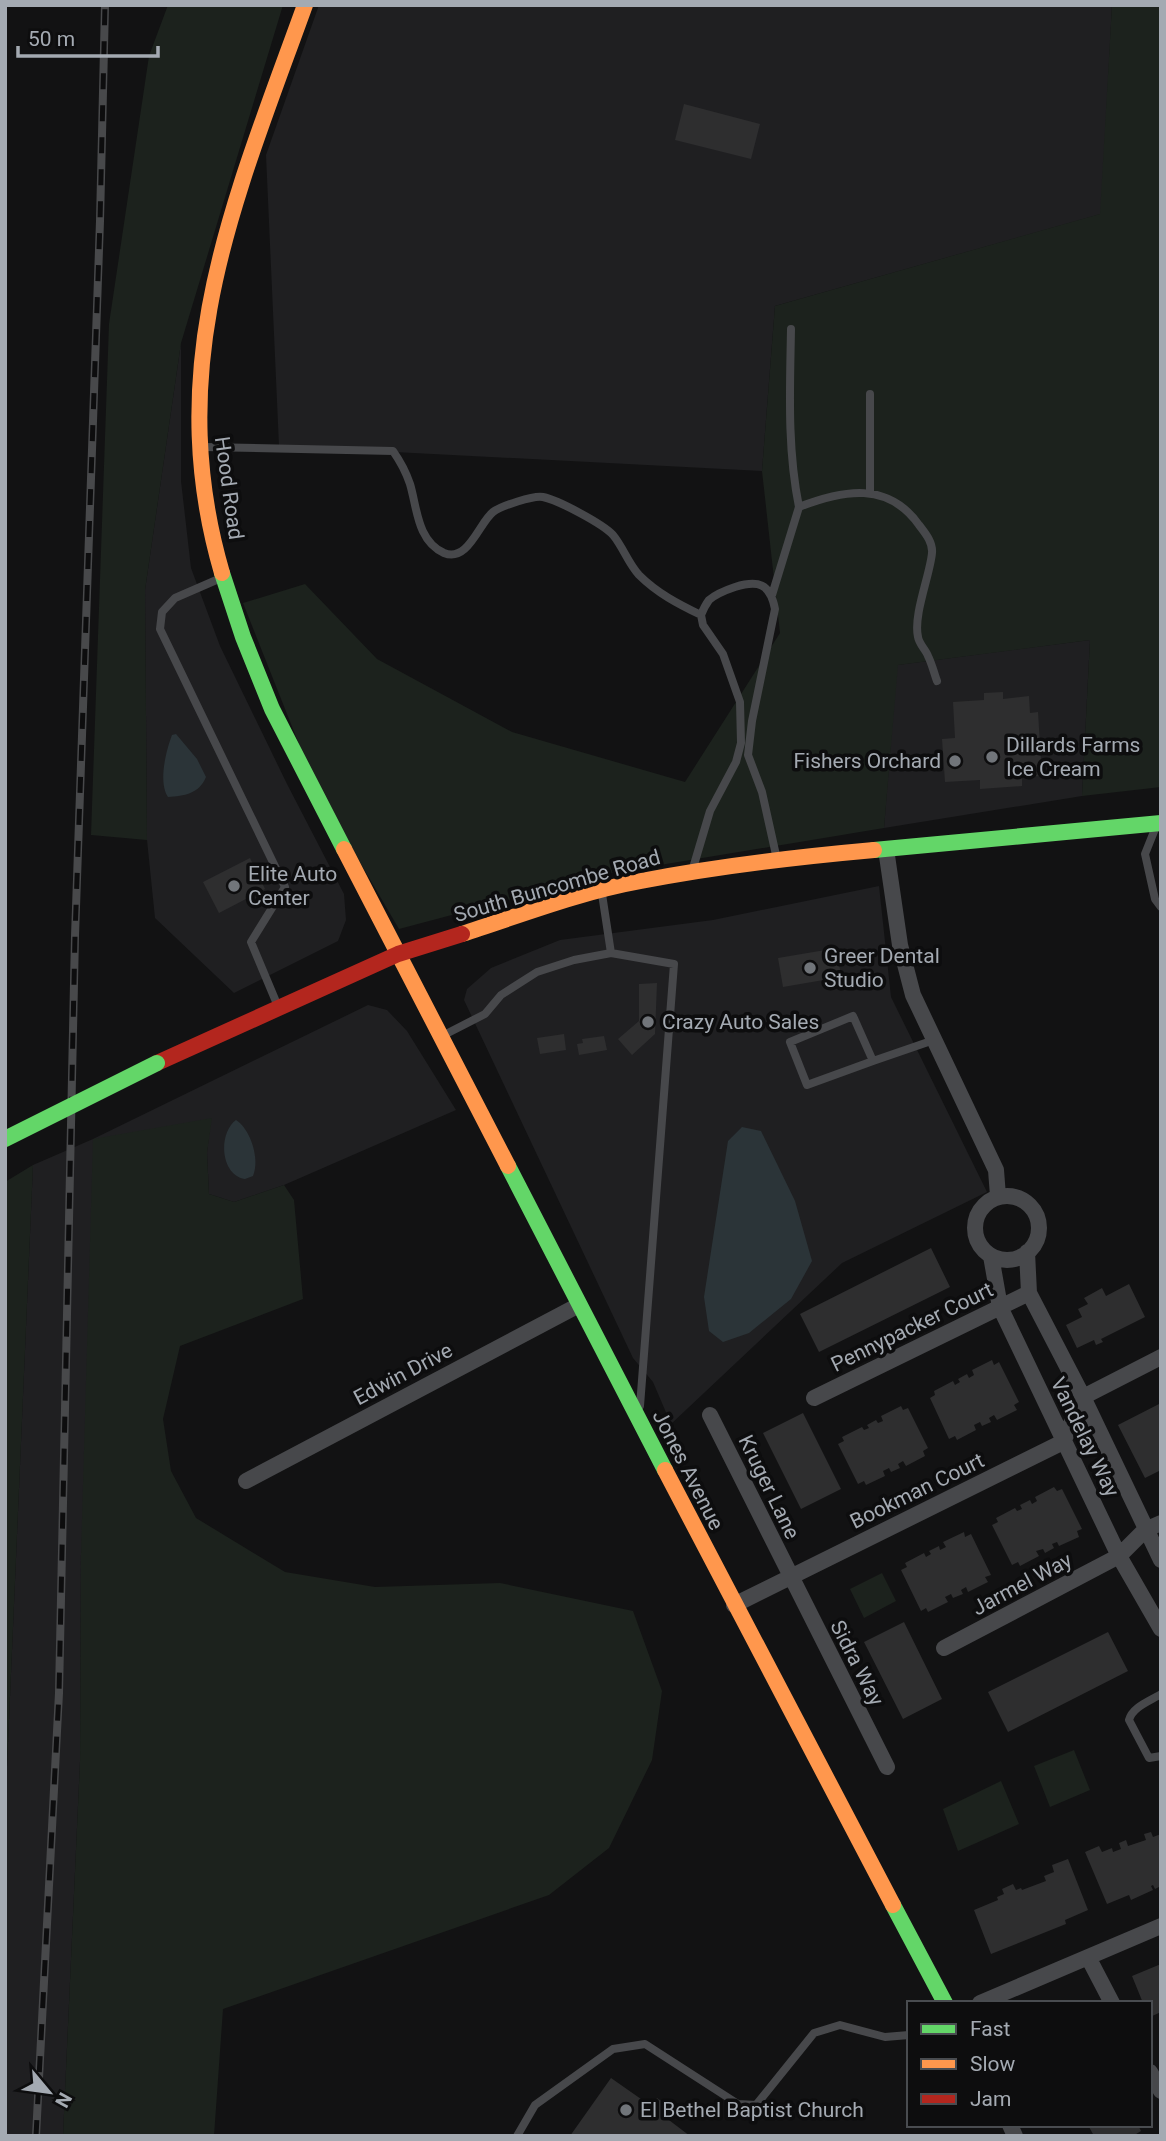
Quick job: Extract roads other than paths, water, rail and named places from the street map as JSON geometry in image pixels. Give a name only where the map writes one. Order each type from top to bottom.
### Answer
[{"type":"street","name":"Hood Road","points":[[300,8],[223,238],[209,300],[201,356],[200,447],[208,513],[223,578],[245,643],[272,709],[397,954]]},
{"type":"street","name":"South Buncombe Road","points":[[5,1139],[157,1063],[397,954],[601,891],[692,871],[778,859],[1159,826]]},
{"type":"street","points":[[886,849],[900,945],[913,995],[996,1170],[998,1196]]},
{"type":"street","name":"Jones Avenue","points":[[397,954],[734,1605],[944,2001]]},
{"type":"street","points":[[998,1196],[1020,1198],[1029,1204],[1039,1223],[1035,1244],[1027,1252],[1010,1260],[991,1256],[983,1249],[977,1240],[976,1219],[988,1201],[998,1196]]},
{"type":"street","name":"Vandelay Way","points":[[1027,1252],[1029,1293],[1083,1397],[1161,1560]]},
{"type":"street","name":"Vandelay Way","points":[[991,1256],[1000,1307],[1119,1556],[1161,1629]]},
{"type":"street","name":"Pennypacker Court","points":[[814,1398],[1029,1293]]},
{"type":"street","name":"Edwin Drive","points":[[246,1481],[579,1305]]},
{"type":"street","points":[[1063,1442],[1083,1397],[1161,1357]]},
{"type":"street","name":"Kruger Lane","points":[[710,1415],[790,1578]]},
{"type":"street","name":"Bookman Court","points":[[734,1605],[1063,1442]]},
{"type":"street","points":[[1145,1530],[1161,1523]]},
{"type":"street","name":"Jarmel Way","points":[[944,1648],[1119,1556],[1145,1530]]},
{"type":"street","name":"Sidra Way","points":[[790,1578],[887,1767]]},
{"type":"street","points":[[985,2001],[1161,1926]]},
{"type":"street","points":[[1088,1957],[1111,2001]]},
{"type":"street","points":[[1152,2075],[1161,2091]]},
{"type":"lane","points":[[692,871],[710,811],[745,743],[775,609],[772,595],[799,507],[794,480],[790,395],[791,329]]},
{"type":"lane","points":[[870,394],[870,493]]},
{"type":"lane","points":[[200,447],[393,451],[410,485],[419,523],[430,542],[445,554],[457,553],[468,545],[492,512],[541,496],[569,507],[611,534],[638,573],[667,598],[701,615]]},
{"type":"lane","points":[[799,507],[823,497],[870,493],[892,499],[913,517],[929,538],[932,552],[920,612],[918,638],[929,657],[937,681]]},
{"type":"lane","points":[[223,578],[175,598],[162,612],[160,629],[285,887],[251,942],[278,1007]]},
{"type":"lane","points":[[772,595],[764,587],[752,582],[726,590],[710,599],[701,615],[704,625],[723,654],[740,702],[745,743],[762,792],[778,859]]},
{"type":"lane","points":[[1159,826],[1145,855],[1154,899],[1161,908]]},
{"type":"lane","points":[[601,891],[611,953]]},
{"type":"lane","points":[[441,1037],[485,1014],[502,995],[537,972],[574,960],[611,953],[674,964],[639,1420]]},
{"type":"lane","points":[[873,1061],[853,1016],[790,1042],[807,1086],[934,1040]]},
{"type":"lane","points":[[1161,1694],[1130,1714],[1129,1720],[1149,1758],[1161,1756]]},
{"type":"lane","points":[[517,2136],[535,2105],[613,2049],[645,2044],[738,2104],[756,2105],[814,2032],[841,2025],[885,2037],[907,2035]]},
{"type":"railway","points":[[36,2136],[59,1693],[75,936],[105,5]]},
{"type":"place","name":"Dillards Farms Ice Cream","points":[[992,757]]},
{"type":"place","name":"Fishers Orchard","points":[[955,761]]},
{"type":"place","name":"Elite Auto Center","points":[[234,886]]},
{"type":"place","name":"Greer Dental Studio","points":[[810,968]]},
{"type":"place","name":"Crazy Auto Sales","points":[[648,1022]]},
{"type":"place","name":"El Bethel Baptist Church","points":[[626,2110]]}]
